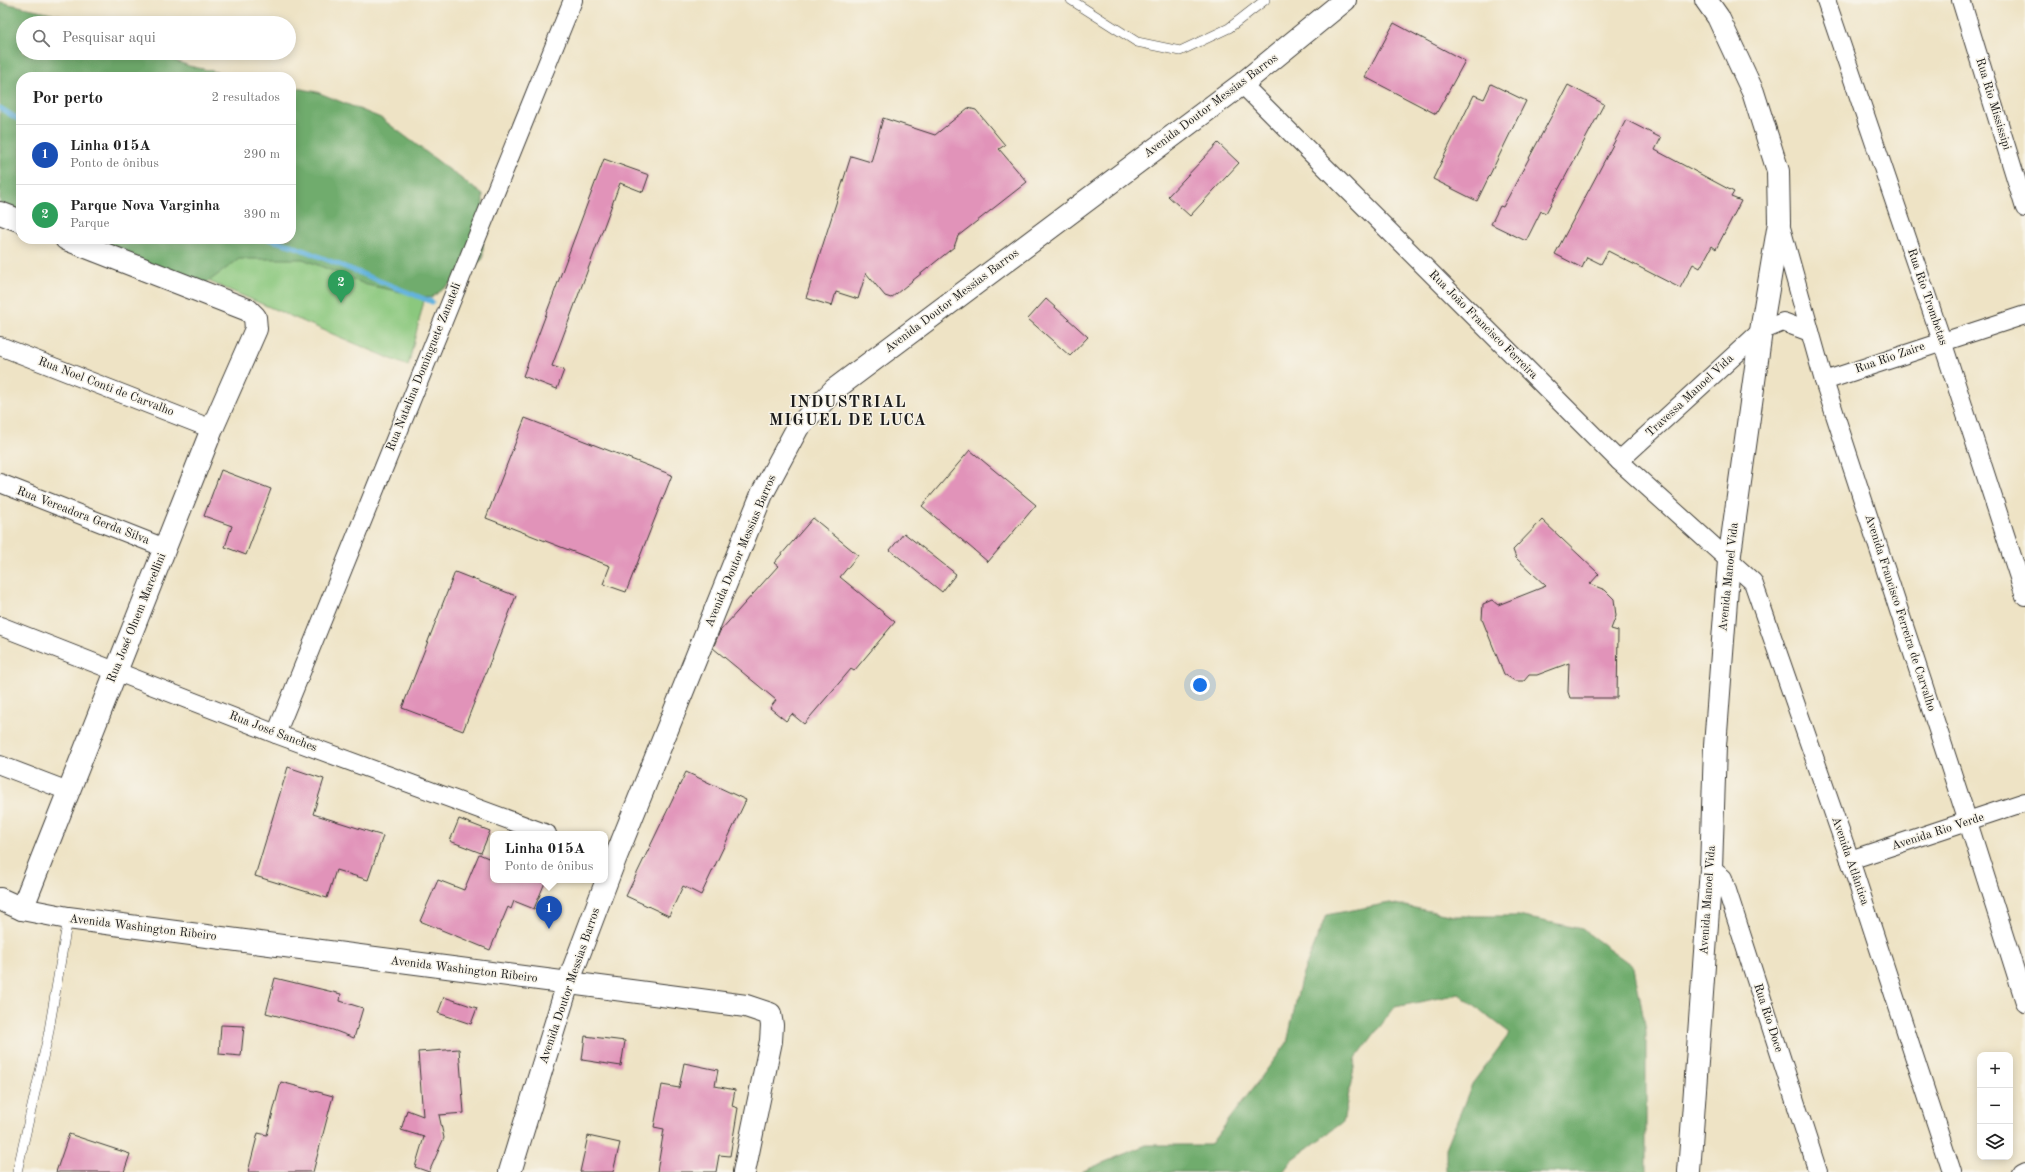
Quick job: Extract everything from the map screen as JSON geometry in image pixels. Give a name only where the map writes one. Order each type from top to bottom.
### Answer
[{"type":"street","name":"Rua Natalina Dominguete Zanateli","points":[[276,734],[573,0]]},
{"type":"street","name":"Avenida Doutor Messias Barros","points":[[610,857],[762,494],[798,427],[835,389],[1242,84],[1346,0]]},
{"type":"street","name":"Avenida Manoel Vida","points":[[1689,1172],[1711,869],[1715,746],[1729,561],[1761,331],[1779,223],[1778,171],[1753,92],[1718,17],[1706,0]]},
{"type":"street","name":"Rua Rio Trombetas","points":[[1826,0],[1942,341],[2025,596]]},
{"type":"street","name":"Rua Rio Mississipi","points":[[1961,0],[2025,208]]},
{"type":"street","name":"Rua João Francisco Ferreira","points":[[1242,84],[1619,461],[1729,561]]},
{"type":"street","points":[[0,213],[16,219]]},
{"type":"street","name":"Avenida Francisco Ferreira de Carvalho","points":[[1779,223],[1824,381],[1968,822],[2019,963],[2025,1002]]},
{"type":"street","name":"Rua José Olnem Marcellini","points":[[22,909],[212,429],[256,329],[255,317],[248,310],[79,244]]},
{"type":"street","name":"Rua Rio Zaire","points":[[1824,381],[2025,315]]},
{"type":"street","points":[[1761,331],[1783,322],[1810,332]]},
{"type":"street","name":"Travessa Manoel Vida","points":[[1619,461],[1761,331]]},
{"type":"street","name":"Rua Noel Conti de Carvalho","points":[[0,346],[212,429]]},
{"type":"street","name":"Rua Vereadora Gerda Silva","points":[[0,483],[165,548]]},
{"type":"street","name":"Avenida Atlântica","points":[[1729,561],[1753,582],[1850,860],[1952,1172]]},
{"type":"street","name":"Rua José Sanches","points":[[0,626],[276,734],[539,831]]},
{"type":"street","points":[[0,765],[68,791]]},
{"type":"street","name":"Avenida Rio Verde","points":[[1850,860],[2025,802]]},
{"type":"street","name":"Rua Rio Doce","points":[[1711,869],[1723,878],[1818,1172]]},
{"type":"street","name":"Avenida Doutor Messias Barros","points":[[510,1172],[568,983],[601,883]]},
{"type":"street","name":"Avenida Washington Ribeiro","points":[[0,899],[22,909],[68,918],[746,1006],[770,1014],[772,1025],[771,1041],[744,1172]]},
{"type":"street","points":[[2020,1172],[2025,1170]]},
{"type":"lane","points":[[1071,0],[1137,42],[1180,50],[1229,28],[1265,0]]},
{"type":"lane","points":[[17,1172],[48,1036],[68,918]]},
{"type":"green space","points":[[0,2],[64,16],[16,16],[16,60],[173,60],[189,66],[217,72],[16,72],[16,229],[0,223]]},
{"type":"green space","points":[[296,88],[317,92],[381,118],[483,195],[483,259],[431,298],[367,285],[303,259],[239,259],[201,287],[80,254],[55,244],[296,244]]},
{"type":"green space","points":[[442,227],[408,366],[121,244],[296,244],[296,239]]},
{"type":"green space","points":[[1390,903],[1454,916],[1518,916],[1582,929],[1634,967],[1646,1031],[1646,1172],[1446,1172],[1446,1148],[1472,1084],[1510,1033],[1459,994],[1395,1007],[1356,1058],[1343,1122],[1292,1160],[1283,1172],[1081,1172],[1146,1145],[1210,1145],[1287,1043],[1301,979],[1326,915]]},
{"type":"building","points":[[1394,23],[1465,61],[1436,114],[1365,77]]},
{"type":"building","points":[[1491,84],[1526,101],[1477,201],[1433,179],[1474,95],[1484,99]]},
{"type":"building","points":[[1568,85],[1604,104],[1546,213],[1541,211],[1526,241],[1491,224],[1500,206],[1503,207]]},
{"type":"building","points":[[968,108],[976,110],[1005,145],[999,149],[1027,182],[958,236],[954,247],[891,298],[885,296],[866,273],[858,299],[836,292],[832,306],[806,298],[851,156],[871,162],[883,118],[935,135]]},
{"type":"building","points":[[1626,120],[1661,138],[1655,150],[1734,192],[1731,197],[1741,201],[1716,249],[1712,246],[1700,268],[1693,264],[1680,288],[1608,251],[1601,264],[1587,257],[1582,268],[1555,254]]},
{"type":"building","points":[[1218,143],[1239,163],[1190,216],[1168,196]]},
{"type":"building","points":[[604,159],[649,175],[643,192],[620,183],[552,366],[564,370],[557,389],[523,376]]},
{"type":"building","points":[[1046,299],[1088,337],[1070,356],[1028,319]]},
{"type":"building","points":[[525,418],[672,475],[626,592],[603,584],[610,566],[486,518]]},
{"type":"building","points":[[970,450],[1036,505],[988,562],[922,506]]},
{"type":"building","points":[[221,470],[271,489],[246,555],[225,547],[232,526],[204,516]]},
{"type":"building","points":[[813,518],[858,555],[840,577],[895,622],[854,671],[851,669],[804,724],[792,714],[786,721],[770,708],[776,700],[713,648],[720,631],[778,566],[774,563]]},
{"type":"building","points":[[1542,520],[1599,574],[1590,584],[1605,590],[1614,599],[1616,616],[1611,629],[1618,631],[1617,698],[1570,698],[1568,692],[1569,663],[1537,675],[1529,675],[1524,681],[1515,681],[1504,674],[1482,619],[1483,604],[1492,600],[1498,605],[1546,586],[1516,558],[1513,550]]},
{"type":"building","points":[[904,533],[956,574],[942,592],[890,550]]},
{"type":"building","points":[[455,572],[516,596],[463,731],[402,708]]},
{"type":"building","points":[[288,767],[324,779],[313,814],[383,836],[368,880],[336,870],[327,898],[255,876]]},
{"type":"building","points":[[686,772],[746,800],[701,895],[683,886],[669,916],[626,896]]},
{"type":"building","points":[[459,819],[490,831],[481,853],[450,841]]},
{"type":"building","points":[[479,854],[490,859],[490,883],[545,883],[534,909],[514,901],[511,909],[508,907],[490,950],[420,921],[438,880],[464,890]]},
{"type":"building","points":[[275,978],[341,994],[340,1001],[363,1008],[354,1038],[333,1030],[266,1013]]},
{"type":"building","points":[[444,997],[477,1008],[471,1024],[438,1013]]},
{"type":"building","points":[[221,1025],[244,1026],[241,1056],[219,1054]]},
{"type":"building","points":[[585,1036],[625,1041],[621,1066],[582,1060]]},
{"type":"building","points":[[459,1049],[464,1113],[439,1115],[444,1138],[429,1172],[415,1167],[424,1137],[401,1130],[407,1110],[423,1116],[418,1052]]},
{"type":"building","points":[[684,1063],[718,1070],[715,1086],[735,1090],[732,1106],[738,1108],[730,1156],[719,1155],[716,1172],[657,1172],[664,1129],[654,1127],[662,1085],[679,1088]]},
{"type":"building","points":[[281,1082],[333,1096],[313,1172],[248,1172],[258,1133],[267,1135]]},
{"type":"building","points":[[69,1134],[130,1154],[124,1172],[56,1172]]},
{"type":"building","points":[[588,1136],[620,1143],[613,1172],[580,1172]]},
{"type":"waterway","points":[[0,108],[16,118]]},
{"type":"waterway","points":[[286,244],[432,302]]},
{"type":"place","name":"Parque Nova Varginha","points":[[341,303]]},
{"type":"place","name":"Linha 015A","points":[[549,929]]},
{"type":"district","name":"INDUSTRIAL MIGUEL DE LUCA","points":[[848,412]]}]
